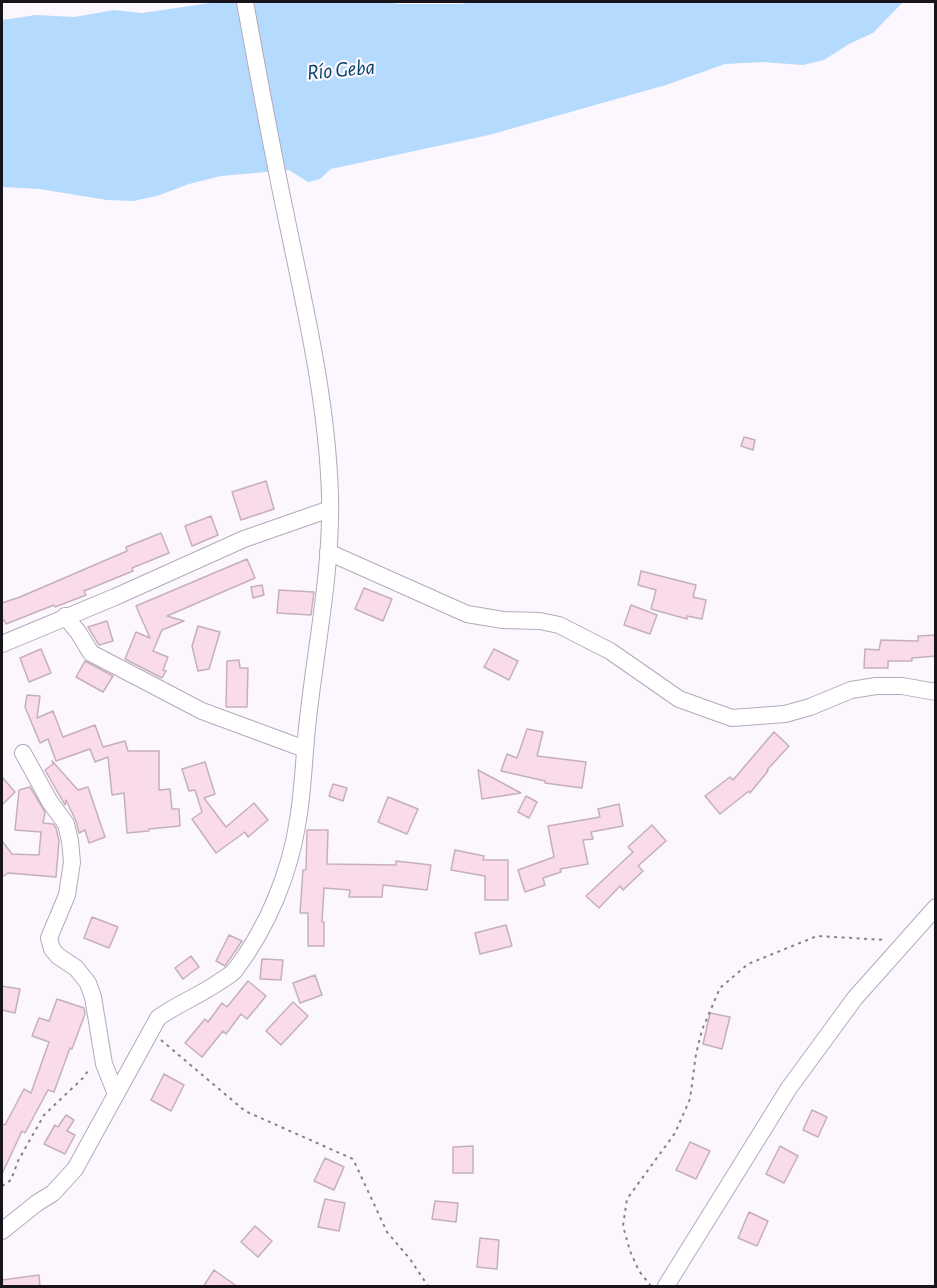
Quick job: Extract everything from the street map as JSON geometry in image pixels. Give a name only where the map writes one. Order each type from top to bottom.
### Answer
[{"type":"street","points":[[2,1231],[63,1184],[75,1169],[158,1018],[170,1009],[206,992],[234,972],[273,908],[283,883],[299,818],[328,552],[330,509],[325,417],[318,369],[282,198],[245,2]]},
{"type":"street","points":[[2,644],[115,597],[244,539],[330,509]]},
{"type":"street","points":[[328,552],[467,614],[559,625],[610,651],[679,699],[732,718],[785,714],[810,707],[851,690],[876,686],[902,686],[936,692]]},
{"type":"street","points":[[65,616],[91,653],[202,711],[305,749]]},
{"type":"street","points":[[23,753],[50,802],[66,824],[72,862],[67,895],[49,938],[52,949],[76,968],[88,983],[93,997],[104,1064],[116,1094]]},
{"type":"street","points":[[666,1287],[789,1088],[855,998],[936,907]]},
{"type":"path","points":[[651,1287],[639,1271],[625,1234],[623,1226],[627,1199],[675,1133],[690,1100],[696,1054],[702,1030],[720,988],[747,964],[817,936],[887,940]]},
{"type":"path","points":[[149,1031],[245,1111],[353,1159],[387,1232],[410,1259],[428,1287]]},
{"type":"path","points":[[2,1186],[12,1180],[18,1161],[44,1114],[84,1078],[91,1067],[104,1064]]},
{"type":"water","name":"Río Geba","points":[[217,2],[461,4],[473,2],[903,2],[873,33],[849,44],[824,60],[803,65],[762,62],[725,64],[666,85],[489,135],[331,169],[320,179],[308,182],[289,170],[221,176],[133,201],[107,200],[39,189],[2,187],[2,20],[36,15],[74,17],[114,10],[142,13]]},
{"type":"building","points":[[744,437],[755,440],[753,450],[741,446]]},
{"type":"building","points":[[266,481],[274,509],[241,520],[232,492]]},
{"type":"building","points":[[211,516],[218,535],[192,546],[185,526]]},
{"type":"building","points":[[161,533],[169,553],[84,591],[86,595],[6,624],[4,620],[2,621],[2,603],[127,551],[126,547]]},
{"type":"building","points":[[247,559],[255,578],[167,616],[184,621],[162,630],[153,651],[168,657],[163,670],[166,671],[162,678],[125,659],[136,632],[150,638],[136,606]]},
{"type":"building","points":[[641,571],[696,585],[693,597],[706,600],[702,619],[687,616],[687,619],[651,609],[656,590],[638,585]]},
{"type":"building","points":[[262,585],[264,595],[253,598],[251,587]]},
{"type":"building","points":[[364,588],[392,599],[383,621],[355,609]]},
{"type":"building","points":[[279,590],[314,592],[311,615],[277,613]]},
{"type":"building","points":[[631,605],[657,615],[650,634],[624,625]]},
{"type":"building","points":[[107,621],[113,641],[99,645],[88,627]]},
{"type":"building","points":[[198,626],[220,632],[209,669],[198,671],[192,646]]},
{"type":"building","points":[[936,635],[936,656],[912,658],[912,661],[888,661],[888,668],[864,668],[865,649],[879,650],[881,640],[918,641],[918,636]]},
{"type":"building","points":[[41,649],[51,673],[29,682],[20,658]]},
{"type":"building","points":[[494,649],[518,661],[509,680],[484,667]]},
{"type":"building","points":[[239,660],[240,668],[248,668],[247,707],[226,707],[227,661]]},
{"type":"building","points":[[85,661],[113,676],[103,692],[76,677]]},
{"type":"building","points":[[27,695],[40,696],[37,718],[53,711],[63,737],[95,725],[103,747],[125,741],[128,751],[159,751],[159,790],[170,789],[172,809],[179,809],[180,826],[127,833],[124,793],[112,795],[108,757],[95,762],[90,749],[56,761],[48,739],[40,743],[25,707]]},
{"type":"building","points":[[527,729],[543,732],[537,756],[586,762],[582,788],[545,783],[545,781],[501,771],[507,754],[517,758]]},
{"type":"building","points":[[774,732],[789,746],[750,793],[749,791],[720,814],[705,796],[730,777],[733,780]]},
{"type":"building","points":[[52,761],[78,790],[88,787],[105,837],[89,843],[85,830],[79,833],[66,800],[65,805],[45,770],[53,764]]},
{"type":"building","points":[[205,762],[215,794],[204,798],[226,827],[254,803],[268,820],[248,837],[245,832],[216,853],[192,819],[202,812],[195,790],[189,791],[182,769]]},
{"type":"building","points":[[478,770],[521,793],[482,799]]},
{"type":"building","points":[[2,777],[15,792],[2,805]]},
{"type":"building","points":[[333,784],[347,788],[343,801],[329,796]]},
{"type":"building","points":[[30,787],[45,812],[43,823],[53,824],[56,828],[59,841],[56,877],[8,873],[2,877],[2,841],[12,854],[39,855],[41,832],[15,830],[19,790]]},
{"type":"building","points":[[526,796],[537,802],[529,818],[518,812]]},
{"type":"building","points":[[388,797],[418,809],[407,834],[378,822]]},
{"type":"building","points":[[619,804],[623,826],[591,832],[593,839],[583,840],[588,864],[560,869],[561,872],[543,878],[545,885],[525,892],[518,870],[554,857],[548,826],[600,817],[598,809]]},
{"type":"building","points":[[652,825],[666,841],[638,866],[643,871],[623,890],[620,886],[599,908],[586,896],[633,852],[628,847]]},
{"type":"building","points":[[307,830],[328,830],[327,864],[396,865],[396,861],[431,865],[427,890],[383,885],[382,897],[349,897],[350,890],[324,888],[322,922],[324,922],[324,946],[308,946],[308,913],[300,913],[303,870],[306,870]]},
{"type":"building","points":[[455,850],[484,856],[483,860],[508,860],[508,900],[485,900],[485,876],[451,870]]},
{"type":"building","points":[[92,917],[118,927],[109,948],[84,938]]},
{"type":"building","points":[[506,925],[512,946],[480,954],[475,933]]},
{"type":"building","points":[[229,935],[242,941],[225,966],[216,961]]},
{"type":"building","points":[[191,956],[199,967],[183,979],[175,968]]},
{"type":"building","points":[[262,959],[283,960],[281,980],[260,979]]},
{"type":"building","points":[[315,975],[322,995],[300,1003],[293,983]]},
{"type":"building","points":[[248,981],[266,996],[247,1019],[241,1014],[226,1034],[223,1031],[202,1057],[185,1043],[205,1019],[208,1022],[222,1003],[227,1007]]},
{"type":"building","points":[[2,986],[20,989],[15,1013],[2,1010]]},
{"type":"building","points":[[57,999],[84,1008],[85,1014],[54,1092],[48,1090],[25,1133],[22,1131],[2,1174],[2,1124],[5,1125],[24,1089],[31,1093],[49,1042],[32,1036],[39,1018],[49,1021]]},
{"type":"building","points":[[293,1002],[308,1016],[281,1045],[266,1031]]},
{"type":"building","points":[[710,1013],[730,1017],[722,1049],[703,1044]]},
{"type":"building","points":[[164,1074],[184,1085],[171,1111],[151,1100]]},
{"type":"building","points":[[812,1110],[827,1117],[818,1137],[803,1130]]},
{"type":"building","points":[[66,1115],[74,1120],[67,1131],[75,1135],[65,1154],[44,1144],[55,1125],[58,1127]]},
{"type":"building","points":[[690,1142],[710,1151],[696,1179],[676,1170]]},
{"type":"building","points":[[473,1146],[473,1173],[453,1173],[453,1147]]},
{"type":"building","points":[[780,1146],[798,1156],[784,1183],[766,1174]]},
{"type":"building","points":[[325,1158],[344,1167],[334,1190],[314,1181]]},
{"type":"building","points":[[325,1199],[345,1203],[339,1231],[318,1227]]},
{"type":"building","points":[[435,1201],[458,1203],[456,1222],[432,1219]]},
{"type":"building","points":[[749,1212],[768,1221],[757,1246],[738,1238]]},
{"type":"building","points":[[255,1226],[272,1241],[258,1257],[241,1242]]},
{"type":"building","points":[[480,1238],[499,1240],[497,1269],[477,1267]]},
{"type":"building","points":[[214,1270],[238,1287],[203,1287]]},
{"type":"building","points":[[39,1275],[40,1287],[2,1287],[2,1280]]}]
